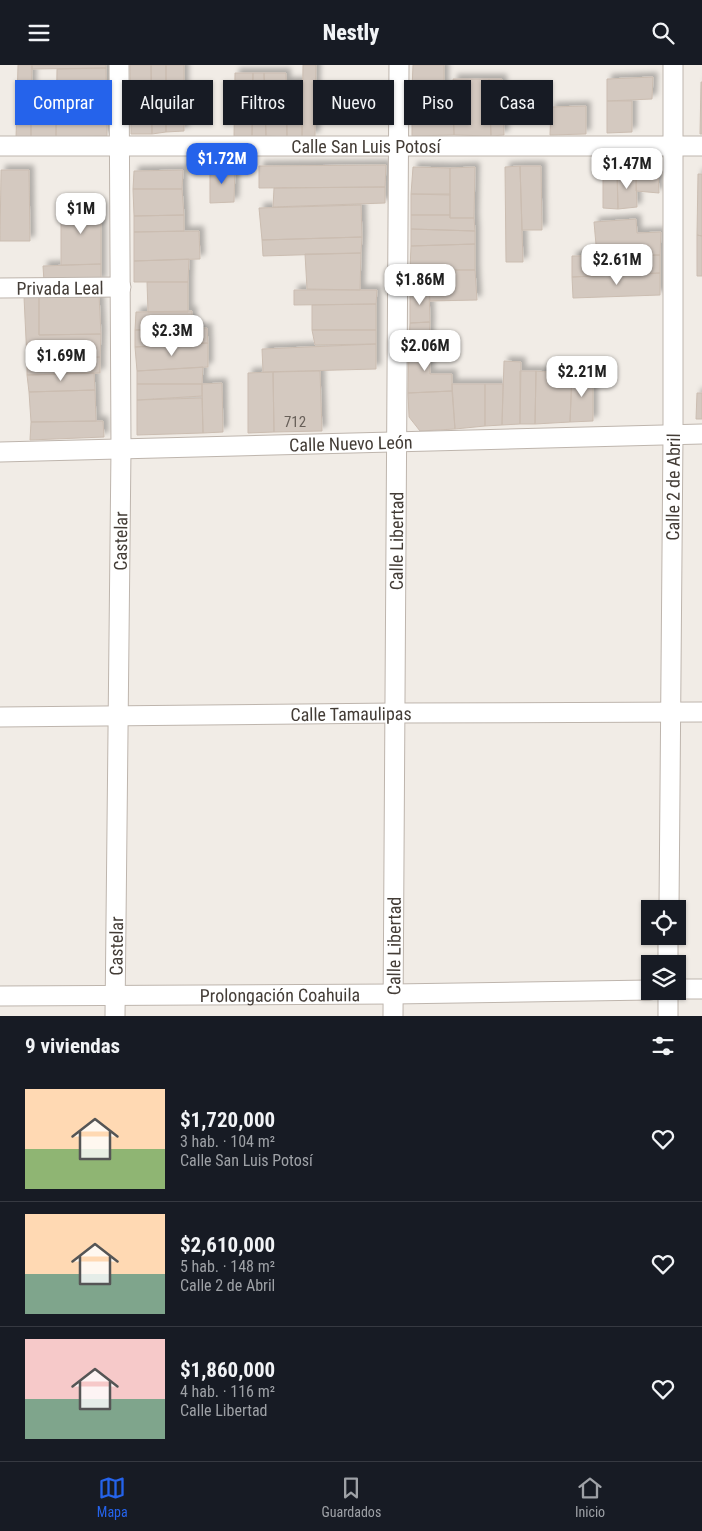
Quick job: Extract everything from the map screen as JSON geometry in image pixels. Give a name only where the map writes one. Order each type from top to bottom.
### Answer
[{"type":"street","name":"Castelar","points":[[115,1016],[121,287],[118,65]]},
{"type":"street","name":"Calle Libertad","points":[[393,1016],[399,65]]},
{"type":"street","name":"Calle 2 de Abril","points":[[669,900],[672,712],[673,65]]},
{"type":"street","name":"Calle San Luis Potosí","points":[[0,146],[702,145]]},
{"type":"street","name":"Privada Leal","points":[[0,289],[121,287]]},
{"type":"street","name":"Calle Nuevo León","points":[[0,452],[702,434]]},
{"type":"street","name":"Calle Tamaulipas","points":[[0,717],[702,712]]},
{"type":"street","points":[[686,989],[702,989]]},
{"type":"street","name":"Prolongación Coahuila","points":[[0,996],[393,994],[641,990]]},
{"type":"street","points":[[668,1000],[668,1016]]},
{"type":"building","points":[[18,65],[32,65],[32,80],[18,80]]},
{"type":"building","points":[[32,65],[106,65],[106,68],[32,69]]},
{"type":"building","points":[[130,65],[151,65],[151,80],[130,80]]},
{"type":"building","points":[[151,65],[166,65],[166,80],[151,80]]},
{"type":"building","points":[[166,65],[184,65],[184,80],[166,80]]},
{"type":"building","points":[[303,65],[316,65],[316,80],[313,80],[313,125],[315,125],[315,136],[302,137]]},
{"type":"building","points":[[413,65],[444,65],[444,80],[412,80]]},
{"type":"building","points":[[106,68],[106,80],[57,80],[57,69]]},
{"type":"building","points":[[235,73],[253,73],[253,80],[235,80]]},
{"type":"building","points":[[253,73],[264,73],[264,80],[253,80]]},
{"type":"building","points":[[264,73],[286,73],[286,80],[264,80]]},
{"type":"building","points":[[653,77],[652,99],[607,101],[607,79]]},
{"type":"building","points":[[489,79],[481,80],[481,125],[491,125],[491,136],[454,135],[454,125],[471,125],[471,80],[453,80]]},
{"type":"building","points":[[701,82],[702,134],[700,134]]},
{"type":"building","points":[[607,101],[632,101],[632,132],[607,133]]},
{"type":"building","points":[[586,106],[586,134],[550,135],[550,125],[553,125],[553,107]]},
{"type":"building","points":[[16,125],[31,125],[31,137],[16,138]]},
{"type":"building","points":[[31,125],[56,125],[56,137],[31,137]]},
{"type":"building","points":[[56,125],[107,125],[107,136],[56,137]]},
{"type":"building","points":[[131,125],[152,125],[152,134],[131,134]]},
{"type":"building","points":[[152,125],[166,125],[166,132],[152,134]]},
{"type":"building","points":[[166,125],[184,125],[184,131],[166,132]]},
{"type":"building","points":[[234,125],[252,125],[252,136],[234,136]]},
{"type":"building","points":[[252,125],[266,125],[266,136],[252,136]]},
{"type":"building","points":[[266,125],[287,125],[287,137],[266,136]]},
{"type":"building","points":[[287,125],[302,125],[302,137],[287,137]]},
{"type":"building","points":[[412,125],[454,125],[454,135],[412,136]]},
{"type":"building","points":[[491,125],[504,125],[504,135],[491,136]]},
{"type":"building","points":[[386,165],[385,187],[259,188],[259,166]]},
{"type":"building","points":[[617,165],[618,209],[603,208],[603,166]]},
{"type":"building","points":[[520,166],[523,262],[506,262],[505,167]]},
{"type":"building","points":[[520,166],[541,166],[542,230],[522,230]]},
{"type":"building","points":[[235,167],[234,202],[210,203],[210,168]]},
{"type":"building","points":[[413,167],[450,168],[450,195],[411,194]]},
{"type":"building","points":[[475,167],[474,218],[450,218],[450,168]]},
{"type":"building","points":[[1,170],[29,170],[30,241],[0,241]]},
{"type":"building","points":[[183,170],[182,189],[133,189],[134,171]]},
{"type":"building","points":[[636,172],[637,207],[618,209],[617,174]]},
{"type":"building","points":[[636,172],[658,172],[659,193],[636,191]]},
{"type":"building","points":[[698,174],[702,174],[702,236],[697,235]]},
{"type":"building","points":[[385,187],[385,203],[273,207],[274,188]]},
{"type":"building","points":[[133,189],[182,189],[184,215],[134,216]]},
{"type":"building","points":[[411,194],[450,194],[450,215],[411,215]]},
{"type":"building","points":[[361,205],[362,237],[262,240],[259,208]]},
{"type":"building","points":[[61,206],[101,206],[101,264],[61,265]]},
{"type":"building","points":[[184,215],[184,231],[134,232],[134,216]]},
{"type":"building","points":[[411,215],[450,215],[450,218],[474,218],[475,231],[411,229]]},
{"type":"building","points":[[636,219],[637,233],[661,232],[660,255],[597,256],[594,222]]},
{"type":"building","points":[[411,229],[475,231],[475,244],[411,246]]},
{"type":"building","points":[[199,231],[200,259],[134,261],[134,232]]},
{"type":"building","points":[[697,235],[702,236],[702,276],[697,276]]},
{"type":"building","points":[[362,237],[361,253],[263,256],[262,240]]},
{"type":"building","points":[[475,244],[475,270],[410,270],[411,246]]},
{"type":"building","points":[[361,253],[360,290],[307,289],[305,254]]},
{"type":"building","points":[[660,255],[660,273],[572,277],[572,256]]},
{"type":"building","points":[[189,259],[188,282],[134,282],[134,261]]},
{"type":"building","points":[[101,264],[101,282],[44,282],[43,266]]},
{"type":"building","points":[[410,270],[475,270],[477,300],[430,301],[429,290],[410,290]]},
{"type":"building","points":[[660,273],[660,295],[573,298],[572,277]]},
{"type":"building","points":[[147,282],[188,282],[188,312],[148,312]]},
{"type":"building","points":[[294,290],[377,290],[376,304],[294,305]]},
{"type":"building","points":[[410,290],[429,290],[430,322],[410,323]]},
{"type":"building","points":[[99,295],[101,334],[39,335],[39,296]]},
{"type":"building","points":[[39,296],[39,335],[101,334],[100,357],[27,360],[24,297]]},
{"type":"building","points":[[376,304],[376,330],[312,330],[312,305]]},
{"type":"building","points":[[192,311],[192,329],[135,330],[136,312]]},
{"type":"building","points":[[430,322],[429,344],[409,344],[410,323]]},
{"type":"building","points":[[207,328],[208,343],[135,347],[135,330]]},
{"type":"building","points":[[312,330],[376,330],[376,344],[315,345]]},
{"type":"building","points":[[208,343],[208,367],[137,371],[135,347]]},
{"type":"building","points":[[376,344],[376,369],[263,372],[262,349]]},
{"type":"building","points":[[409,344],[429,344],[430,374],[452,374],[452,391],[408,393]]},
{"type":"building","points":[[100,357],[100,373],[27,375],[27,360]]},
{"type":"building","points":[[504,361],[521,362],[520,424],[502,425]]},
{"type":"building","points":[[203,367],[202,384],[137,384],[137,371]]},
{"type":"building","points":[[320,371],[322,431],[274,432],[273,372]]},
{"type":"building","points":[[520,371],[536,371],[535,424],[520,424]]},
{"type":"building","points":[[536,371],[572,374],[570,422],[535,424]]},
{"type":"building","points":[[273,372],[274,432],[248,433],[248,373]]},
{"type":"building","points":[[94,373],[95,390],[29,392],[27,375]]},
{"type":"building","points":[[593,373],[593,421],[570,422],[572,374]]},
{"type":"building","points":[[222,383],[223,432],[203,433],[202,384]]},
{"type":"building","points":[[137,384],[202,384],[202,396],[137,400]]},
{"type":"building","points":[[452,384],[485,384],[485,426],[455,429]]},
{"type":"building","points":[[485,384],[503,384],[502,425],[485,426]]},
{"type":"building","points":[[95,390],[96,421],[31,422],[29,392]]},
{"type":"building","points":[[452,391],[455,429],[420,431],[409,417],[408,393]]},
{"type":"building","points":[[697,393],[702,393],[702,419],[696,419]]},
{"type":"building","points":[[202,398],[203,433],[137,435],[137,400]]},
{"type":"building","points":[[103,421],[104,437],[30,440],[31,422]]}]
